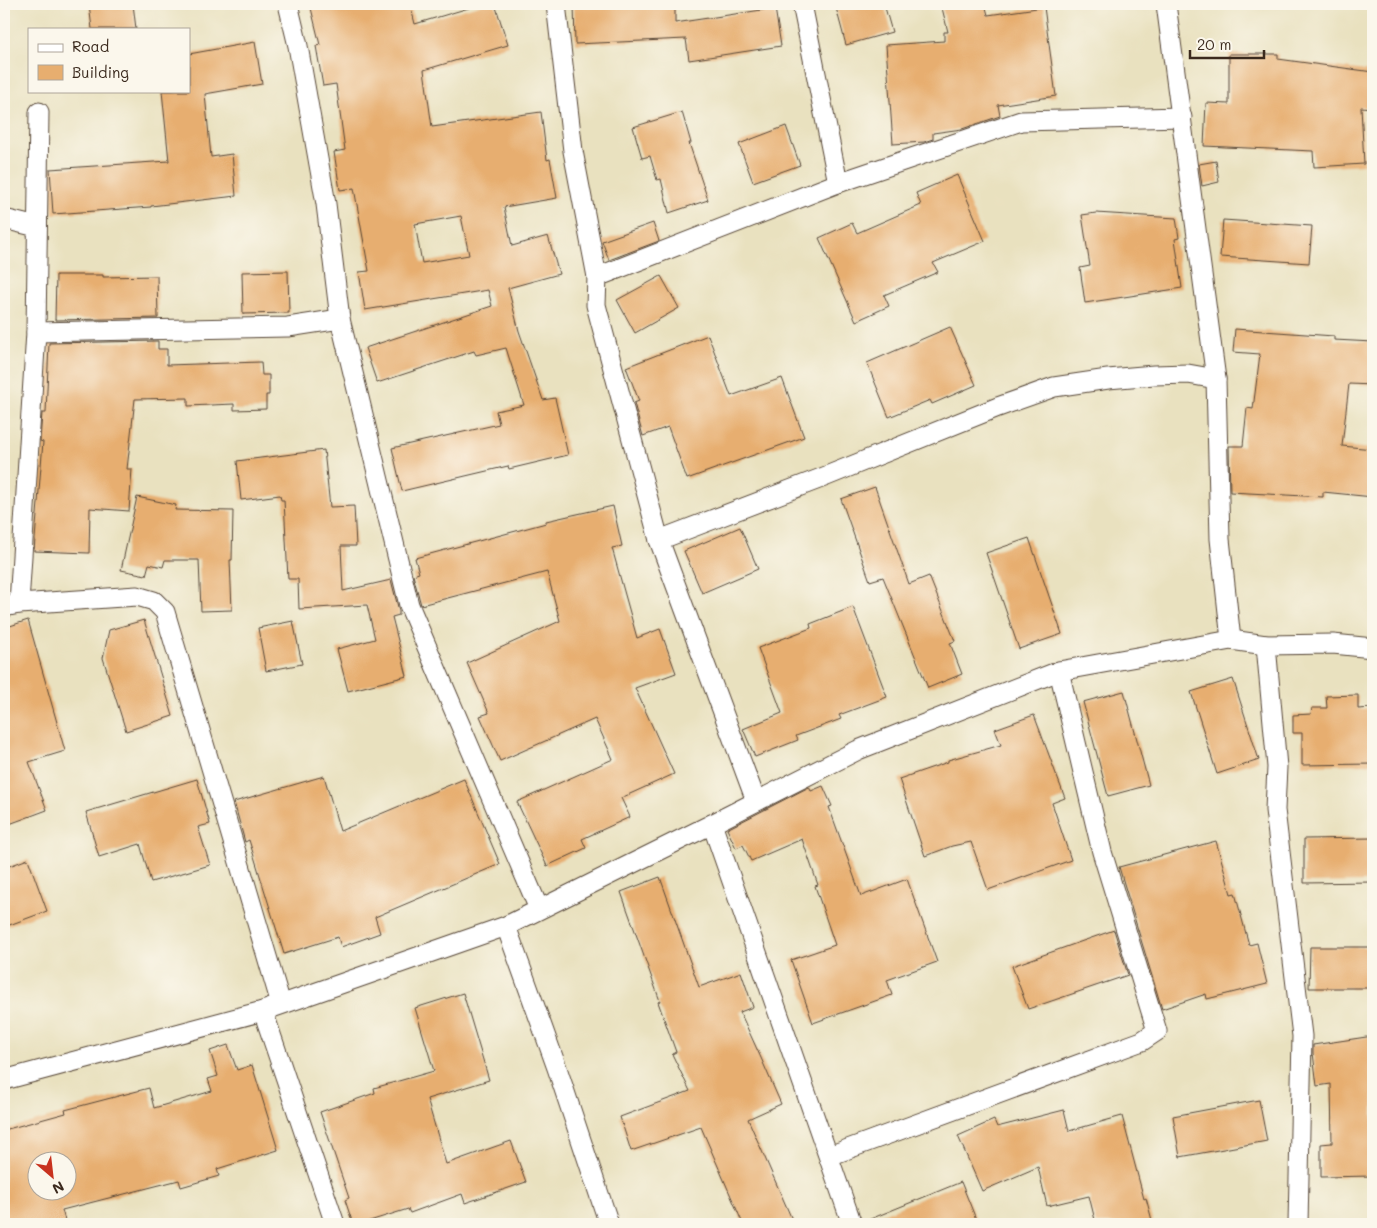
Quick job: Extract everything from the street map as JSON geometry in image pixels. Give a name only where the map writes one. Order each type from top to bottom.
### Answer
[{"type":"street","points":[[288,4],[298,46],[326,204],[340,319],[409,604],[539,909]]},
{"type":"street","points":[[556,4],[574,151],[596,277],[596,305],[659,540],[756,801]]},
{"type":"street","points":[[802,4],[838,183]]},
{"type":"street","points":[[1166,4],[1216,379],[1220,539],[1231,640]]},
{"type":"street","points":[[39,112],[36,332],[11,605],[137,596],[154,601],[164,612],[281,1004]]},
{"type":"street","points":[[596,277],[838,183],[1021,121],[1182,116]]},
{"type":"street","points":[[4,219],[37,227]]},
{"type":"street","points":[[36,332],[288,327],[340,319]]},
{"type":"street","points":[[659,540],[1054,386],[1154,375],[1188,374],[1216,379]]},
{"type":"street","points":[[4,1080],[263,1011],[506,926],[858,750],[1059,671],[1231,640],[1266,645],[1333,644],[1373,648]]},
{"type":"street","points":[[1266,645],[1276,767],[1275,810],[1302,1036],[1298,1224]]},
{"type":"street","points":[[828,1156],[1142,1041],[1157,1030],[1102,852],[1059,671]]},
{"type":"street","points":[[712,824],[852,1224]]},
{"type":"street","points":[[506,926],[557,1068],[609,1224]]},
{"type":"street","points":[[263,1011],[335,1224]]},
{"type":"building","points":[[89,4],[133,4],[136,28],[92,28]]},
{"type":"building","points":[[310,4],[410,4],[415,24],[482,4],[495,4],[508,45],[424,70],[432,127],[541,112],[547,160],[550,159],[557,198],[504,207],[512,246],[548,236],[559,274],[508,288],[519,331],[543,400],[555,398],[568,455],[509,469],[508,466],[402,491],[392,448],[499,424],[496,411],[524,405],[506,348],[476,355],[474,351],[377,383],[365,348],[492,306],[488,290],[365,310],[359,272],[369,271],[354,188],[340,190],[334,152],[345,150],[336,84],[323,86],[316,46],[320,45]],"holes":[[[461,216],[469,255],[422,263],[415,224]]]},
{"type":"building","points":[[574,4],[675,4],[675,23],[775,8],[781,46],[689,60],[686,39],[575,44]]},
{"type":"building","points":[[835,4],[884,4],[892,32],[846,45]]},
{"type":"building","points":[[941,4],[985,4],[988,15],[1044,7],[1056,96],[998,105],[1000,116],[962,129],[933,133],[933,139],[924,142],[893,144],[886,45],[944,41],[944,32],[948,32]]},
{"type":"building","points":[[255,42],[262,84],[205,94],[211,157],[232,154],[236,196],[151,207],[53,214],[50,169],[169,161],[162,92],[190,92],[190,54]]},
{"type":"building","points":[[1229,54],[1278,54],[1278,59],[1373,72],[1373,108],[1361,107],[1364,164],[1314,167],[1313,151],[1204,146],[1206,103],[1229,104]]},
{"type":"building","points":[[682,112],[691,143],[689,143],[708,200],[669,213],[661,179],[657,180],[650,156],[642,158],[633,127]]},
{"type":"building","points":[[786,126],[800,165],[753,182],[739,144]]},
{"type":"building","points":[[1216,161],[1219,182],[1202,186],[1199,164]]},
{"type":"building","points":[[957,175],[985,241],[933,263],[938,272],[884,295],[889,306],[856,321],[819,238],[852,223],[857,233],[921,205],[916,193]]},
{"type":"building","points":[[1096,213],[1176,218],[1179,238],[1175,239],[1182,288],[1085,303],[1080,268],[1090,266],[1082,215]]},
{"type":"building","points":[[1223,220],[1312,226],[1309,263],[1220,257]]},
{"type":"building","points":[[653,223],[659,241],[609,260],[602,241]]},
{"type":"building","points":[[288,271],[289,313],[243,314],[242,272]]},
{"type":"building","points":[[56,275],[103,275],[103,277],[157,276],[158,318],[55,320]]},
{"type":"building","points":[[661,276],[679,308],[635,333],[617,300]]},
{"type":"building","points":[[950,327],[976,385],[932,404],[930,400],[889,417],[867,363]]},
{"type":"building","points":[[1235,329],[1334,336],[1334,340],[1373,342],[1373,385],[1349,384],[1342,446],[1373,449],[1373,497],[1323,492],[1323,497],[1230,492],[1229,446],[1243,446],[1247,408],[1253,409],[1260,354],[1233,352]]},
{"type":"building","points":[[708,335],[731,396],[782,378],[804,437],[687,479],[668,427],[643,436],[634,403],[639,401],[626,367]]},
{"type":"building","points":[[158,341],[158,349],[167,349],[167,365],[261,362],[262,375],[269,375],[269,395],[266,395],[266,409],[234,410],[234,404],[188,406],[188,398],[135,399],[127,469],[132,469],[129,511],[90,508],[89,553],[34,551],[43,442],[40,441],[42,413],[46,413],[49,343]]},
{"type":"building","points":[[324,450],[330,507],[354,506],[356,546],[341,546],[343,591],[391,580],[399,611],[399,615],[392,617],[407,676],[348,691],[337,649],[375,639],[367,605],[299,609],[298,579],[288,579],[284,500],[281,500],[280,495],[241,500],[237,461]]},
{"type":"building","points":[[875,487],[909,584],[929,576],[955,641],[950,643],[962,674],[928,688],[883,577],[870,581],[841,499]]},
{"type":"building","points":[[137,497],[176,505],[175,510],[233,511],[232,560],[230,560],[232,610],[201,611],[199,560],[165,560],[163,567],[149,564],[146,575],[121,570]]},
{"type":"building","points":[[613,506],[622,546],[612,548],[637,638],[660,629],[676,673],[635,688],[674,774],[621,798],[630,817],[582,839],[586,848],[547,866],[517,802],[613,759],[595,719],[500,761],[480,716],[489,713],[467,663],[560,621],[547,572],[421,605],[413,575],[419,573],[415,558],[546,523],[546,521]]},
{"type":"building","points":[[740,527],[758,569],[702,593],[684,551]]},
{"type":"building","points":[[1029,538],[1062,634],[1019,649],[986,553]]},
{"type":"building","points":[[853,607],[887,697],[839,715],[841,719],[796,736],[798,740],[755,757],[743,729],[782,713],[758,648],[811,628],[810,624]]},
{"type":"building","points":[[28,620],[65,751],[29,762],[47,810],[4,826],[4,628]]},
{"type":"building","points":[[144,620],[173,716],[126,731],[103,658],[109,630]]},
{"type":"building","points":[[293,621],[302,664],[266,671],[258,628]]},
{"type":"building","points":[[1233,679],[1259,760],[1217,774],[1191,692]]},
{"type":"building","points":[[1124,691],[1149,785],[1108,796],[1083,702]]},
{"type":"building","points":[[1358,695],[1358,709],[1373,708],[1373,764],[1302,765],[1302,733],[1293,733],[1293,715],[1311,714],[1312,708],[1327,708],[1326,696]]},
{"type":"building","points":[[1034,715],[1065,798],[1052,803],[1071,860],[988,890],[971,842],[952,846],[925,856],[899,779],[948,762],[948,760],[1001,745],[995,729]]},
{"type":"building","points":[[324,776],[340,831],[464,779],[500,864],[375,917],[380,933],[341,947],[338,937],[284,954],[249,840],[245,842],[234,802]]},
{"type":"building","points":[[197,779],[210,824],[198,827],[210,865],[151,882],[140,844],[99,857],[86,812]]},
{"type":"building","points":[[823,786],[832,806],[829,807],[861,896],[907,879],[937,962],[887,980],[892,995],[813,1023],[791,960],[835,945],[815,886],[818,885],[802,839],[751,861],[743,845],[736,848],[727,829],[809,787],[811,791]]},
{"type":"building","points":[[1373,838],[1373,882],[1304,883],[1304,839]]},
{"type":"building","points":[[1216,841],[1231,894],[1235,893],[1249,945],[1257,943],[1267,984],[1207,999],[1206,994],[1162,1009],[1119,867]]},
{"type":"building","points":[[28,859],[47,911],[4,927],[4,868]]},
{"type":"building","points":[[660,877],[699,987],[741,972],[753,1007],[740,1012],[781,1104],[748,1119],[794,1224],[743,1224],[701,1127],[631,1151],[620,1117],[690,1091],[672,1054],[676,1052],[658,1002],[660,1001],[621,892]]},
{"type":"building","points":[[1114,930],[1128,975],[1028,1009],[1012,966]]},
{"type":"building","points":[[1310,947],[1373,947],[1373,988],[1309,988]]},
{"type":"building","points":[[463,993],[489,1080],[427,1099],[446,1164],[511,1141],[526,1182],[465,1203],[462,1194],[410,1213],[408,1209],[360,1224],[353,1224],[345,1200],[349,1198],[320,1112],[375,1093],[374,1088],[434,1071],[415,1008]]},
{"type":"building","points":[[1373,1036],[1373,1176],[1321,1177],[1321,1144],[1332,1143],[1331,1084],[1317,1086],[1313,1045]]},
{"type":"building","points":[[228,1045],[237,1070],[252,1065],[278,1150],[217,1169],[219,1176],[181,1187],[179,1180],[62,1210],[66,1224],[4,1224],[4,1130],[66,1113],[65,1110],[149,1088],[154,1108],[212,1091],[208,1079],[218,1076],[210,1051]]},
{"type":"building","points":[[1259,1100],[1267,1141],[1180,1157],[1173,1116]]},
{"type":"building","points":[[1064,1110],[1069,1131],[1122,1116],[1144,1199],[1146,1198],[1153,1224],[1096,1224],[1089,1196],[1047,1206],[1038,1167],[982,1191],[958,1136],[994,1120],[997,1127]]},
{"type":"building","points":[[961,1182],[976,1219],[964,1224],[863,1224],[863,1222]]}]
